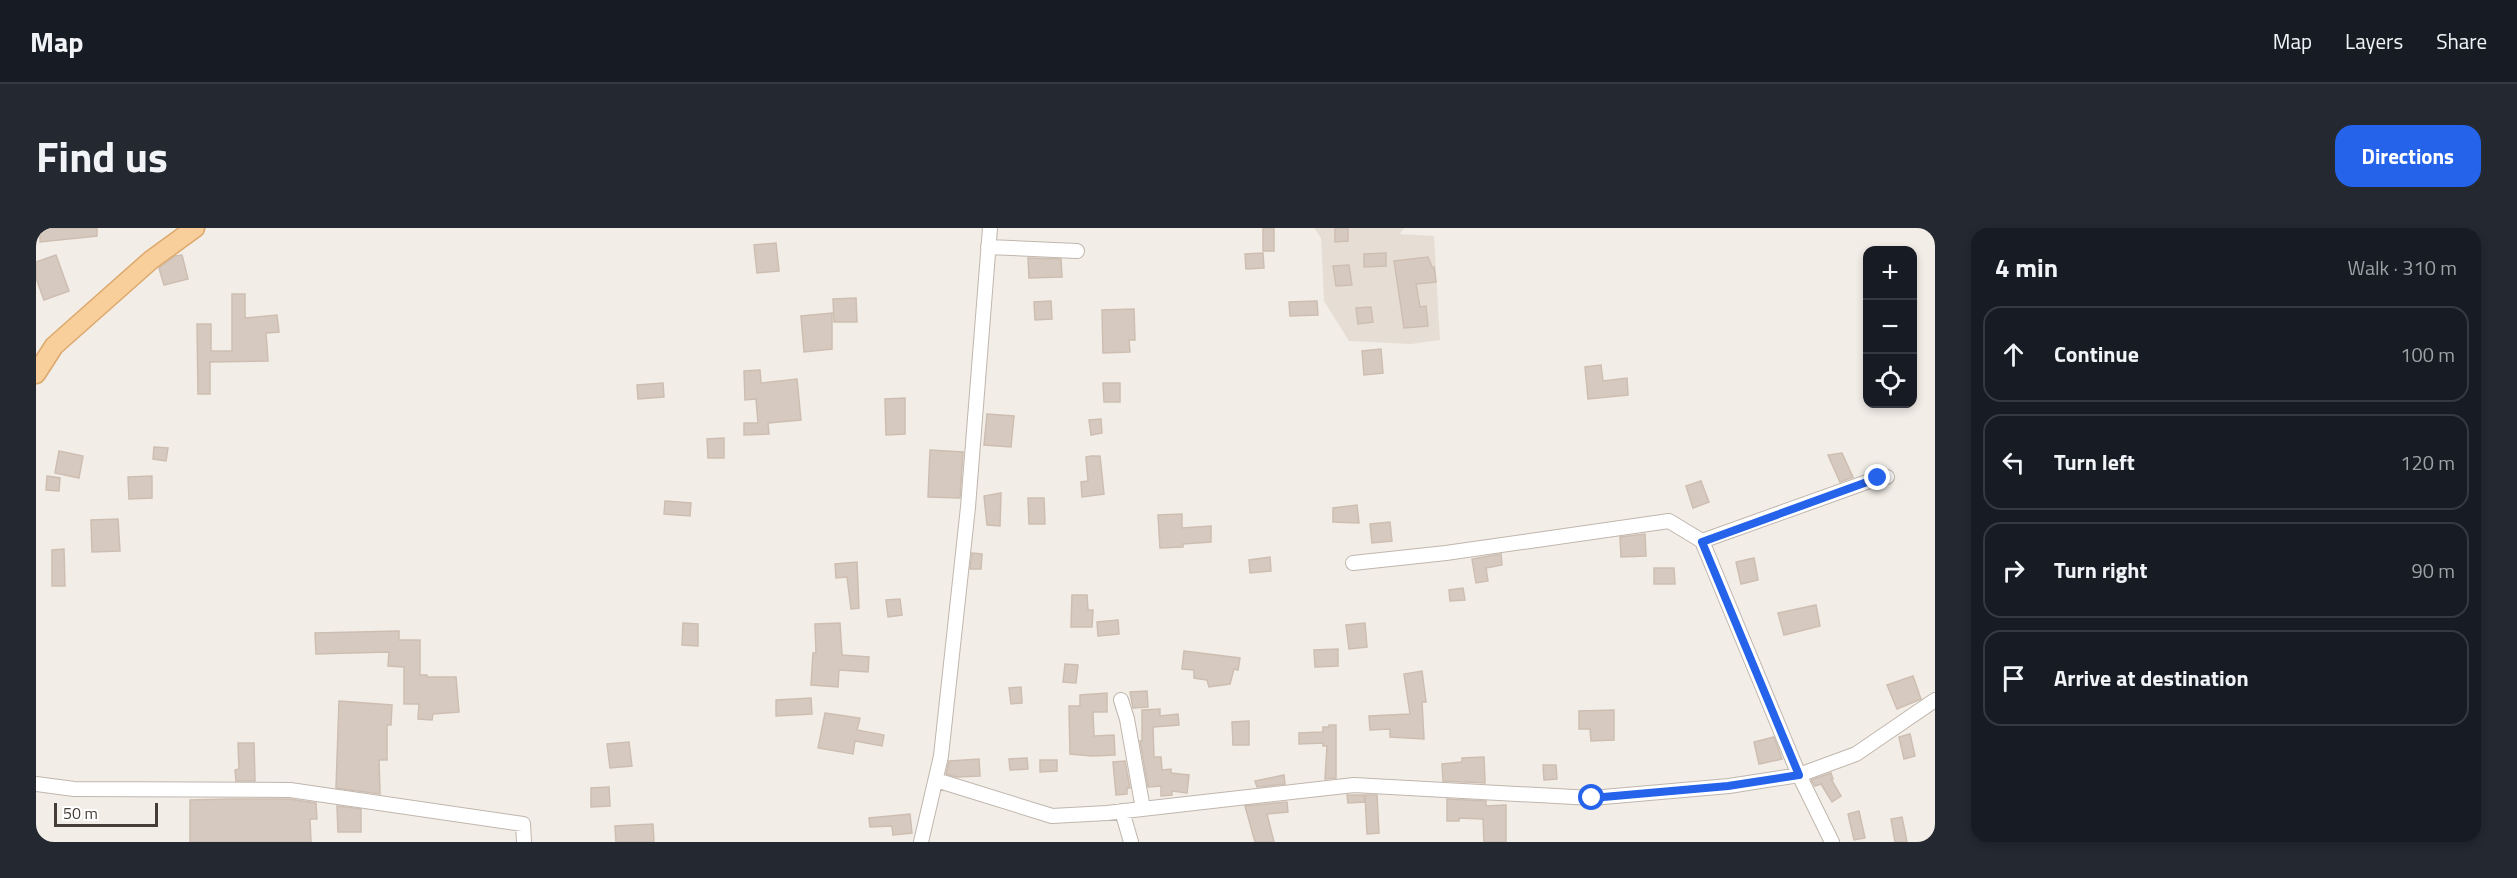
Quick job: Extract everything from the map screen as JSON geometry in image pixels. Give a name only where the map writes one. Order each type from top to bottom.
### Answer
[{"type":"main road","points":[[36,374],[54,346],[151,260],[195,228]]},
{"type":"street","points":[[921,842],[940,756],[968,507],[990,228]]},
{"type":"street","points":[[988,247],[1077,251]]},
{"type":"street","points":[[1702,542],[1878,478],[1887,477]]},
{"type":"street","points":[[1353,563],[1446,553],[1669,521],[1702,542],[1799,775],[1832,842]]},
{"type":"street","points":[[1121,700],[1127,719],[1143,809]]},
{"type":"street","points":[[936,780],[1052,816],[1122,812],[1354,785],[1592,798],[1728,786],[1799,775],[1856,754],[1935,700]]},
{"type":"street","points":[[36,784],[74,789],[290,790],[523,824],[524,842]]},
{"type":"street","points":[[1122,812],[1131,842]]},
{"type":"shaded area","points":[[1314,228],[1404,228],[1400,234],[1434,236],[1440,340],[1411,344],[1349,341],[1324,301],[1321,238]]},
{"type":"building","points":[[40,228],[97,228],[97,236],[40,242]]},
{"type":"building","points":[[1263,228],[1274,228],[1274,251],[1263,251]]},
{"type":"building","points":[[1335,228],[1348,228],[1348,241],[1335,242]]},
{"type":"building","points":[[776,243],[779,271],[757,273],[754,245]]},
{"type":"building","points":[[1263,253],[1264,268],[1246,269],[1245,254]]},
{"type":"building","points":[[1386,253],[1386,266],[1364,267],[1364,254]]},
{"type":"building","points":[[56,255],[69,291],[44,300],[36,278],[36,262]]},
{"type":"building","points":[[182,255],[188,279],[164,285],[159,268],[175,256]]},
{"type":"building","points":[[1428,257],[1434,267],[1436,282],[1416,284],[1420,307],[1426,306],[1428,326],[1404,328],[1394,261]]},
{"type":"building","points":[[1028,258],[1061,259],[1062,277],[1029,278]]},
{"type":"building","points":[[1349,265],[1352,285],[1336,286],[1333,266]]},
{"type":"building","points":[[232,294],[245,294],[245,318],[277,315],[279,332],[266,333],[268,361],[210,362],[210,394],[198,394],[197,324],[211,324],[211,351],[232,351]]},
{"type":"building","points":[[856,298],[857,322],[834,322],[833,299]]},
{"type":"building","points":[[1051,301],[1052,319],[1035,320],[1034,302]]},
{"type":"building","points":[[1317,301],[1318,315],[1290,316],[1289,302]]},
{"type":"building","points":[[1371,307],[1373,322],[1358,324],[1356,308]]},
{"type":"building","points":[[1134,309],[1135,340],[1129,340],[1130,352],[1103,353],[1102,310]]},
{"type":"building","points":[[832,313],[832,349],[804,352],[801,316]]},
{"type":"building","points":[[1381,349],[1383,373],[1364,375],[1362,351]]},
{"type":"building","points":[[1601,365],[1603,381],[1627,378],[1628,395],[1588,399],[1585,367]]},
{"type":"building","points":[[760,370],[761,383],[797,379],[801,420],[768,423],[769,434],[744,435],[744,423],[758,423],[756,399],[745,400],[744,371]]},
{"type":"building","points":[[663,383],[664,397],[638,399],[637,385]]},
{"type":"building","points":[[1103,383],[1120,383],[1120,402],[1104,402]]},
{"type":"building","points":[[905,398],[905,434],[886,435],[885,399]]},
{"type":"building","points":[[987,414],[1014,416],[1011,447],[984,445]]},
{"type":"building","points":[[1101,419],[1102,433],[1091,435],[1089,420]]},
{"type":"building","points":[[724,438],[724,458],[708,458],[707,439]]},
{"type":"building","points":[[154,447],[168,448],[166,461],[153,459]]},
{"type":"building","points":[[930,450],[963,452],[960,498],[928,497]]},
{"type":"building","points":[[59,451],[83,456],[79,478],[55,473]]},
{"type":"building","points":[[1842,453],[1853,477],[1840,482],[1828,455]]},
{"type":"building","points":[[1100,456],[1104,494],[1082,497],[1081,482],[1088,481],[1086,457]]},
{"type":"building","points":[[47,476],[60,478],[59,491],[46,490]]},
{"type":"building","points":[[152,476],[152,498],[129,499],[128,477]]},
{"type":"building","points":[[1701,481],[1709,502],[1693,508],[1686,486]]},
{"type":"building","points":[[1001,493],[1000,526],[987,525],[984,496]]},
{"type":"building","points":[[1028,498],[1044,498],[1045,524],[1029,524]]},
{"type":"building","points":[[665,501],[691,503],[690,516],[664,514]]},
{"type":"building","points":[[1357,505],[1359,523],[1333,522],[1333,508]]},
{"type":"building","points":[[1182,514],[1182,528],[1211,526],[1211,542],[1160,548],[1158,515]]},
{"type":"building","points":[[118,519],[120,551],[92,552],[91,520]]},
{"type":"building","points":[[1390,522],[1392,541],[1372,543],[1370,524]]},
{"type":"building","points":[[1645,534],[1646,556],[1621,557],[1620,537]]},
{"type":"building","points":[[64,549],[65,586],[52,586],[52,550]]},
{"type":"building","points":[[972,553],[982,554],[981,569],[970,569]]},
{"type":"building","points":[[1501,554],[1502,565],[1486,568],[1488,581],[1476,583],[1472,559]]},
{"type":"building","points":[[1270,557],[1271,571],[1250,573],[1249,560]]},
{"type":"building","points":[[1754,558],[1758,580],[1741,584],[1736,562]]},
{"type":"building","points":[[857,562],[859,608],[851,609],[847,577],[836,578],[835,564]]},
{"type":"building","points":[[1654,568],[1674,568],[1675,584],[1654,584]]},
{"type":"building","points":[[1463,588],[1465,600],[1450,601],[1449,590]]},
{"type":"building","points":[[1072,595],[1087,595],[1088,610],[1093,610],[1092,627],[1071,627]]},
{"type":"building","points":[[900,599],[902,615],[888,617],[886,600]]},
{"type":"building","points":[[1816,605],[1820,626],[1784,635],[1778,613]]},
{"type":"building","points":[[1118,620],[1119,634],[1098,636],[1097,622]]},
{"type":"building","points":[[683,623],[698,624],[698,646],[682,645]]},
{"type":"building","points":[[840,623],[842,655],[869,657],[868,672],[839,670],[838,687],[811,685],[813,653],[816,653],[815,624]]},
{"type":"building","points":[[1365,623],[1367,647],[1349,649],[1346,625]]},
{"type":"building","points":[[399,631],[399,640],[420,640],[420,675],[456,677],[459,712],[433,714],[432,720],[418,719],[419,704],[404,704],[404,667],[388,666],[389,652],[316,654],[315,633]]},
{"type":"building","points":[[1338,649],[1338,666],[1315,667],[1314,650]]},
{"type":"building","points":[[1184,651],[1240,658],[1238,670],[1234,669],[1230,684],[1209,687],[1207,680],[1194,678],[1194,670],[1182,669]]},
{"type":"building","points":[[1065,664],[1078,665],[1076,683],[1063,682]]},
{"type":"building","points":[[1422,671],[1426,702],[1422,702],[1424,739],[1390,737],[1390,729],[1370,730],[1369,716],[1410,714],[1404,674]]},
{"type":"building","points":[[1913,676],[1921,699],[1897,709],[1887,685]]},
{"type":"building","points":[[1021,687],[1022,703],[1011,704],[1009,688]]},
{"type":"building","points":[[1147,691],[1148,707],[1133,708],[1130,692]]},
{"type":"building","points":[[1107,693],[1107,712],[1093,712],[1094,736],[1114,735],[1115,755],[1070,754],[1069,706],[1080,706],[1080,695]]},
{"type":"building","points":[[811,698],[812,714],[776,716],[776,700]]},
{"type":"building","points":[[339,701],[392,705],[391,725],[387,725],[387,760],[379,760],[380,794],[336,788]]},
{"type":"building","points":[[1160,709],[1160,716],[1178,714],[1179,725],[1153,727],[1154,757],[1161,757],[1162,770],[1171,769],[1171,773],[1189,775],[1187,793],[1172,791],[1172,795],[1161,796],[1161,786],[1148,787],[1140,741],[1142,741],[1142,710]]},
{"type":"building","points":[[1614,710],[1614,740],[1591,741],[1590,729],[1579,729],[1579,711]]},
{"type":"building","points":[[825,713],[860,718],[857,730],[884,735],[882,746],[855,741],[853,754],[818,748]]},
{"type":"building","points":[[1249,721],[1249,745],[1233,745],[1232,722]]},
{"type":"building","points":[[1329,725],[1336,725],[1336,778],[1325,779],[1327,746],[1323,746],[1323,743],[1299,744],[1299,733],[1323,732],[1323,727],[1329,727]]},
{"type":"building","points":[[1910,734],[1915,756],[1904,759],[1899,737]]},
{"type":"building","points":[[1774,737],[1782,759],[1759,764],[1754,742]]},
{"type":"building","points":[[629,742],[632,766],[610,768],[607,744]]},
{"type":"building","points":[[238,743],[254,743],[255,781],[236,781],[235,770],[239,769]]},
{"type":"building","points":[[1484,757],[1485,783],[1443,781],[1442,764],[1462,762],[1462,758]]},
{"type":"building","points":[[1027,758],[1028,769],[1010,770],[1009,759]]},
{"type":"building","points":[[979,759],[980,776],[956,777],[946,774],[949,761]]},
{"type":"building","points":[[1040,760],[1057,760],[1057,771],[1040,772]]},
{"type":"building","points":[[1125,761],[1130,788],[1127,788],[1127,794],[1116,795],[1113,762]]},
{"type":"building","points":[[1543,765],[1556,765],[1557,779],[1544,780]]},
{"type":"building","points":[[1831,773],[1833,779],[1831,779],[1841,796],[1832,802],[1821,784],[1815,786],[1811,780]]},
{"type":"building","points":[[1284,775],[1285,784],[1257,787],[1255,781]]},
{"type":"building","points":[[609,787],[610,806],[591,807],[591,788]]},
{"type":"building","points":[[1347,795],[1364,795],[1365,802],[1348,803]]},
{"type":"building","points":[[1365,795],[1377,795],[1379,833],[1367,834]]},
{"type":"building","points":[[289,799],[316,803],[317,819],[310,819],[311,842],[190,842],[190,800]]},
{"type":"building","points":[[1447,799],[1486,801],[1486,806],[1506,805],[1506,842],[1484,842],[1483,819],[1459,818],[1459,821],[1447,821]]},
{"type":"building","points":[[1287,802],[1288,812],[1267,814],[1274,842],[1255,842],[1245,806]]},
{"type":"building","points":[[337,806],[361,809],[361,832],[338,832]]},
{"type":"building","points":[[1859,811],[1865,838],[1854,840],[1848,814]]},
{"type":"building","points":[[910,814],[912,833],[893,835],[892,826],[870,827],[869,818]]},
{"type":"building","points":[[1902,817],[1907,842],[1895,842],[1891,819]]},
{"type":"building","points":[[653,824],[654,842],[616,842],[615,826]]},
{"type":"route","points":[[1592,798],[1728,786],[1799,775],[1702,542],[1878,478]]}]
